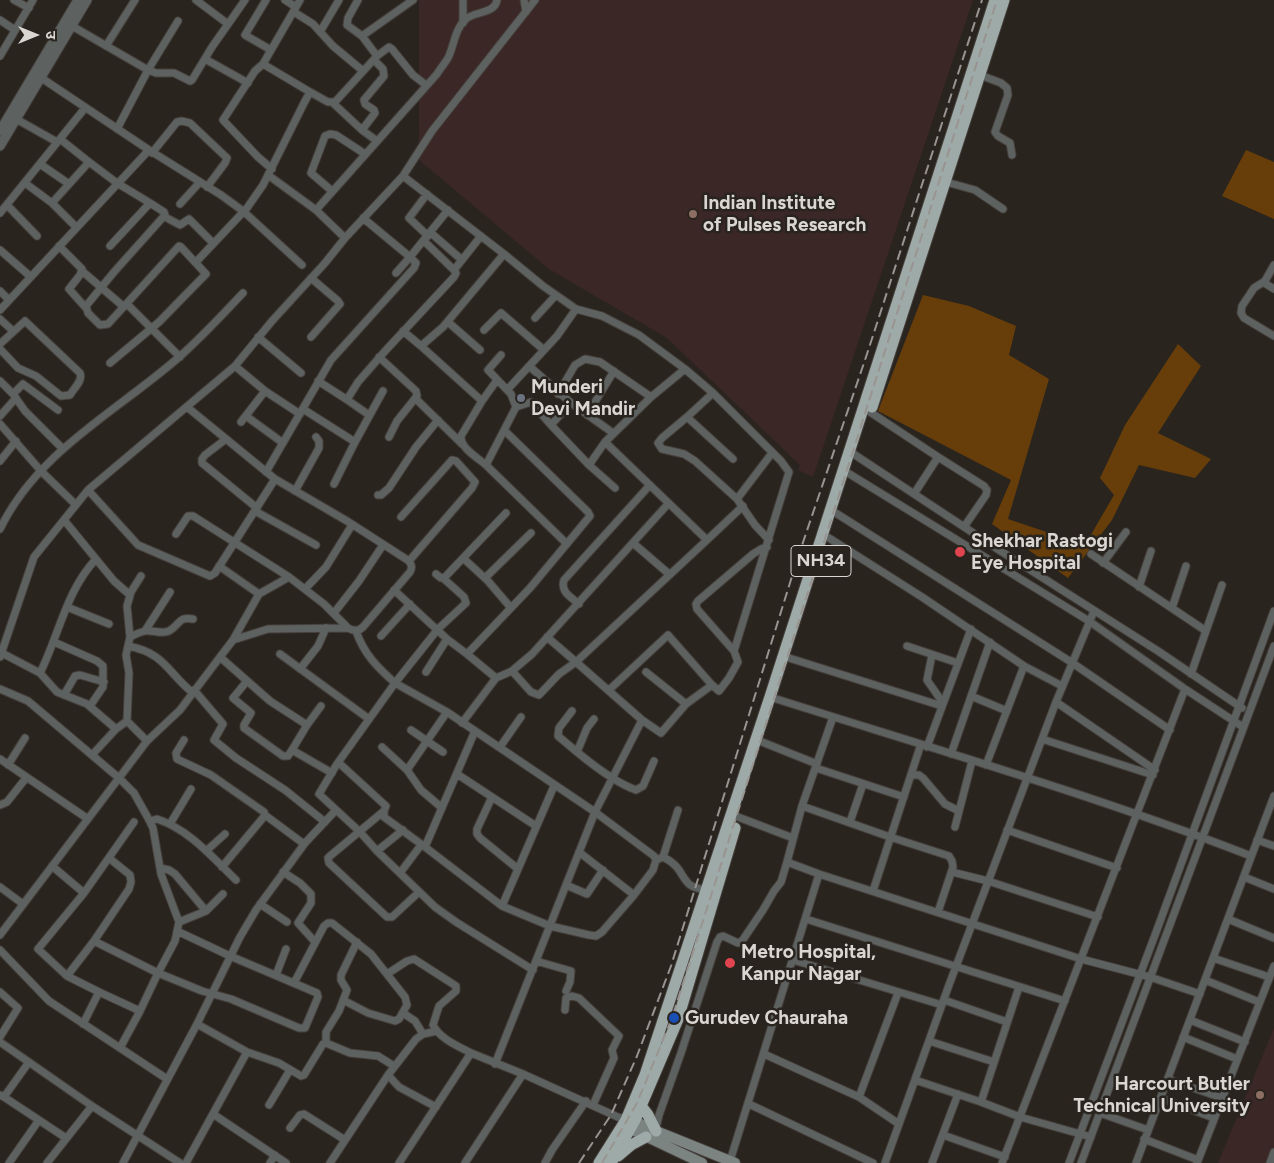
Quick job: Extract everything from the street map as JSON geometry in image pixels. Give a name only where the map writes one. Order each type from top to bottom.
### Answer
[{"type":"highway","name":"NH34","points":[[852,453],[870,412],[995,0]]},
{"type":"highway","name":"NH34","points":[[599,1163],[627,1122],[641,1106],[678,1019],[706,890],[773,698],[896,322],[946,182],[1004,0]]},
{"type":"highway","name":"NH34","points":[[611,1163],[690,957],[738,818],[762,742],[773,698],[789,658],[829,538],[834,512]]},
{"type":"highway","points":[[611,1163],[626,1149],[651,1134],[648,1115],[641,1106]]},
{"type":"main road","points":[[627,1122],[702,1163]]},
{"type":"main road","points":[[651,1134],[733,1162]]},
{"type":"street","points":[[14,0],[29,8]]},
{"type":"street","points":[[1,53],[33,0]]},
{"type":"street","points":[[0,146],[78,0]]},
{"type":"street","points":[[0,131],[72,26],[87,0]]},
{"type":"street","points":[[106,46],[135,0]]},
{"type":"street","points":[[196,0],[228,24]]},
{"type":"street","points":[[72,26],[148,70],[156,73],[172,73],[190,81],[245,0]]},
{"type":"street","points":[[266,0],[246,35],[271,50]]},
{"type":"street","points":[[285,0],[297,6],[320,32],[363,71]]},
{"type":"street","points":[[320,32],[339,0]]},
{"type":"street","points":[[358,0],[346,23],[348,27],[357,31],[362,36],[382,69],[384,76],[364,100],[365,104],[374,110],[375,113],[362,130]]},
{"type":"street","points":[[362,36],[412,0]]},
{"type":"street","points":[[316,210],[426,85],[448,57],[463,22],[463,0]]},
{"type":"street","points":[[463,22],[469,17],[494,7],[497,0]]},
{"type":"street","points":[[524,0],[526,12]]},
{"type":"street","points":[[116,728],[90,706],[57,692],[40,673],[0,654],[34,557],[88,490],[235,366],[345,238],[404,176],[432,131],[535,0]]},
{"type":"street","points":[[297,6],[263,64],[255,71],[224,120],[270,172],[316,210],[345,238]]},
{"type":"street","points":[[0,20],[15,30]]},
{"type":"street","points":[[117,129],[148,70],[178,20]]},
{"type":"street","points":[[333,103],[375,58],[387,48],[391,48],[413,75],[426,85]]},
{"type":"street","points":[[204,60],[248,83]]},
{"type":"street","points":[[263,64],[310,92],[333,103],[377,141]]},
{"type":"street","points":[[37,75],[117,129],[221,195],[243,211],[302,265]]},
{"type":"street","points":[[980,75],[1001,83],[1007,88],[1008,95],[995,132],[1010,143],[1012,155]]},
{"type":"street","points":[[196,262],[247,208],[270,172],[310,92]]},
{"type":"street","points":[[0,213],[85,108]]},
{"type":"street","points":[[16,119],[58,141],[117,183],[165,213],[164,217],[102,287],[86,308]]},
{"type":"street","points":[[0,310],[8,299],[117,183],[151,151],[177,122],[186,122],[227,158],[225,163],[204,184],[180,204]]},
{"type":"street","points":[[332,191],[311,173],[325,136],[330,134],[336,136],[365,154]]},
{"type":"street","points":[[52,203],[89,162]]},
{"type":"street","points":[[40,164],[69,184]]},
{"type":"street","points":[[404,176],[576,309],[602,316],[639,335],[685,369],[713,393],[790,472],[734,651]]},
{"type":"street","points":[[946,182],[975,190],[1003,208]]},
{"type":"street","points":[[25,183],[52,203],[76,227]]},
{"type":"street","points":[[346,399],[380,357],[456,274],[428,237],[409,218],[427,194]]},
{"type":"street","points":[[110,246],[150,203]]},
{"type":"street","points":[[7,205],[37,236]]},
{"type":"street","points":[[396,273],[428,237],[448,210]]},
{"type":"street","points":[[164,217],[180,225],[189,219],[213,243]]},
{"type":"street","points":[[266,472],[335,355],[415,267],[416,263],[410,257],[363,218]]},
{"type":"street","points":[[454,270],[481,236]]},
{"type":"street","points":[[428,237],[462,260]]},
{"type":"street","points":[[59,246],[82,271],[126,305],[180,357]]},
{"type":"street","points":[[82,271],[69,289],[97,323],[104,326],[126,305],[179,246],[206,272],[206,275],[170,312],[110,362]]},
{"type":"street","points":[[0,250],[30,277]]},
{"type":"street","points":[[421,346],[448,322],[504,254]]},
{"type":"street","points":[[1274,265],[1265,281],[1254,288],[1242,306],[1241,313],[1244,318],[1274,336]]},
{"type":"street","points":[[311,278],[340,304],[311,338]]},
{"type":"street","points":[[1265,281],[1266,284],[1274,289]]},
{"type":"street","points":[[0,291],[8,299]]},
{"type":"street","points":[[0,529],[20,496],[63,449],[180,357],[243,293]]},
{"type":"street","points":[[536,318],[556,295]]},
{"type":"street","points":[[0,304],[8,299]]},
{"type":"street","points":[[508,390],[557,336],[576,309]]},
{"type":"street","points":[[484,330],[501,313],[544,350]]},
{"type":"street","points":[[0,319],[13,331]]},
{"type":"street","points":[[0,344],[25,321],[80,373],[79,382],[70,395],[61,396],[36,376],[18,368],[0,349]]},
{"type":"street","points":[[448,322],[480,350]]},
{"type":"street","points":[[404,331],[482,401]]},
{"type":"street","points":[[258,337],[301,372]]},
{"type":"street","points":[[486,466],[516,407],[508,390],[488,370],[501,355]]},
{"type":"street","points":[[380,357],[416,391],[417,396],[400,416],[389,437]]},
{"type":"street","points":[[558,394],[575,365],[585,359],[593,359],[651,397]]},
{"type":"street","points":[[235,366],[265,391],[355,442]]},
{"type":"street","points":[[529,366],[558,394],[613,433]]},
{"type":"street","points":[[588,465],[613,433],[651,397],[685,369]]},
{"type":"street","points":[[587,415],[614,371]]},
{"type":"street","points":[[463,445],[461,436],[497,380]]},
{"type":"street","points":[[0,381],[15,396],[25,411],[63,449]]},
{"type":"street","points":[[318,381],[369,415]]},
{"type":"street","points":[[0,416],[22,385],[25,385],[58,410]]},
{"type":"street","points":[[241,422],[265,391]]},
{"type":"street","points":[[334,484],[369,415],[384,391]]},
{"type":"street","points":[[713,393],[662,438],[658,445],[662,449],[689,456],[737,499],[755,525],[769,540]]},
{"type":"street","points":[[416,399],[567,544]]},
{"type":"street","points":[[516,407],[531,402],[588,465],[615,488]]},
{"type":"street","points":[[552,425],[571,403]]},
{"type":"street","points":[[187,407],[275,479],[409,561],[412,566],[411,571],[363,627],[356,631]]},
{"type":"street","points":[[870,412],[984,486],[987,490],[986,495],[964,527]]},
{"type":"street","points":[[246,416],[283,443]]},
{"type":"street","points":[[686,417],[733,459]]},
{"type":"street","points":[[378,495],[381,495],[389,488],[420,442],[438,420]]},
{"type":"street","points":[[0,424],[41,471],[76,505]]},
{"type":"street","points":[[467,654],[530,588],[588,521],[590,516],[505,431]]},
{"type":"street","points":[[295,491],[319,448],[319,441],[316,437]]},
{"type":"street","points":[[226,439],[205,455],[202,462],[207,468],[256,510],[316,545]]},
{"type":"street","points":[[0,461],[16,441]]},
{"type":"street","points":[[606,442],[707,540]]},
{"type":"street","points":[[737,499],[772,453]]},
{"type":"street","points":[[852,453],[1249,713]]},
{"type":"street","points":[[914,494],[938,457]]},
{"type":"street","points":[[402,517],[452,460],[456,461],[475,482],[472,488],[409,561]]},
{"type":"street","points":[[846,472],[1089,621],[1243,727]]},
{"type":"street","points":[[88,490],[138,545],[213,576],[275,479]]},
{"type":"street","points":[[579,604],[564,591],[564,580],[650,485]]},
{"type":"street","points":[[462,723],[496,678],[512,671],[532,654],[668,504]]},
{"type":"street","points":[[512,671],[531,692],[539,695],[559,674],[576,662],[743,506]]},
{"type":"street","points":[[0,511],[7,516]]},
{"type":"street","points":[[834,512],[1071,662],[1170,730]]},
{"type":"street","points":[[506,513],[463,558],[439,576],[466,601],[438,629],[395,683],[319,794],[445,915],[532,970]]},
{"type":"street","points":[[176,534],[188,516],[191,516],[289,577],[334,613],[348,628]]},
{"type":"street","points":[[64,520],[114,581],[130,595]]},
{"type":"street","points":[[305,589],[326,567],[352,525]]},
{"type":"street","points":[[1103,562],[1126,532]]},
{"type":"street","points":[[485,578],[531,533]]},
{"type":"street","points":[[829,538],[971,629],[1024,666],[1062,686]]},
{"type":"street","points":[[633,543],[669,574]]},
{"type":"street","points":[[334,613],[359,581],[383,545]]},
{"type":"street","points":[[609,690],[668,635],[718,691],[729,678],[738,662],[734,651],[698,609],[696,604],[753,554],[762,548],[767,548]]},
{"type":"street","points":[[1140,587],[1151,551]]},
{"type":"street","points":[[1091,554],[1206,631]]},
{"type":"street","points":[[463,558],[485,578],[511,608]]},
{"type":"street","points":[[40,673],[82,576],[96,559]]},
{"type":"street","points":[[219,566],[259,594]]},
{"type":"street","points":[[1172,608],[1186,566]]},
{"type":"street","points":[[141,576],[130,595],[126,611],[130,637],[126,660],[129,673],[127,721],[147,741]]},
{"type":"street","points":[[0,934],[147,741],[180,710],[194,692],[233,640],[259,594],[289,577]]},
{"type":"street","points":[[1191,674],[1222,585]]},
{"type":"street","points":[[394,590],[447,639],[496,678]]},
{"type":"street","points":[[146,631],[170,592]]},
{"type":"street","points":[[381,636],[410,604]]},
{"type":"street","points":[[67,607],[109,624]]},
{"type":"street","points":[[885,1163],[1007,830],[1071,662],[1094,611]]},
{"type":"street","points":[[1069,1163],[1274,611]]},
{"type":"street","points":[[130,637],[146,631],[164,632],[172,629],[179,621],[193,619]]},
{"type":"street","points":[[300,669],[318,646],[326,628]]},
{"type":"street","points":[[233,640],[268,629],[348,628],[356,631]]},
{"type":"street","points":[[873,891],[911,775],[943,704],[971,629]]},
{"type":"street","points":[[356,631],[360,643],[368,656],[395,683],[447,712],[500,747],[554,786],[595,812],[654,856],[656,860],[653,870],[634,895],[602,932],[596,936],[550,926],[502,906],[384,817],[384,811]]},
{"type":"street","points":[[547,638],[642,720],[661,733],[686,704],[712,684]]},
{"type":"street","points":[[426,672],[447,639]]},
{"type":"street","points":[[54,642],[102,664],[104,682],[102,691],[90,706]]},
{"type":"street","points":[[951,754],[990,642]]},
{"type":"street","points":[[128,646],[153,654],[167,665],[180,682],[194,692],[223,724],[214,740],[236,758],[285,790],[325,822]]},
{"type":"street","points":[[907,646],[958,663]]},
{"type":"street","points":[[1081,1163],[1274,646]]},
{"type":"street","points":[[280,654],[370,719]]},
{"type":"street","points":[[932,654],[927,680],[943,704]]},
{"type":"street","points":[[220,657],[279,708],[307,725]]},
{"type":"street","points":[[789,658],[943,704]]},
{"type":"street","points":[[986,765],[1024,666]]},
{"type":"street","points":[[646,672],[686,704]]},
{"type":"street","points":[[64,695],[75,676],[80,675],[104,682]]},
{"type":"street","points":[[247,680],[233,698],[251,713],[244,728],[283,756],[288,756],[321,706]]},
{"type":"street","points":[[0,689],[28,701],[119,778],[134,793],[153,828],[160,868],[178,922],[177,931],[175,940],[120,1048]]},
{"type":"street","points":[[943,1135],[1003,1160],[1186,689]]},
{"type":"street","points":[[971,696],[1007,712]]},
{"type":"street","points":[[773,698],[1027,778],[1202,837],[1251,856]]},
{"type":"street","points":[[1056,702],[1154,772]]},
{"type":"street","points":[[572,711],[559,728],[558,736],[613,777],[633,789],[639,789],[643,786],[654,761]]},
{"type":"street","points":[[408,770],[447,712]]},
{"type":"street","points":[[500,747],[522,717]]},
{"type":"street","points":[[651,1134],[681,1054],[720,937],[723,936],[738,943],[742,941],[781,882],[802,806],[833,717]]},
{"type":"street","points":[[577,752],[584,733],[594,719]]},
{"type":"street","points":[[496,1064],[595,812],[642,720]]},
{"type":"street","points":[[92,755],[116,728],[127,721]]},
{"type":"street","points":[[411,730],[443,752]]},
{"type":"street","points":[[400,873],[423,846],[442,808],[475,731]]},
{"type":"street","points":[[8,765],[25,738]]},
{"type":"street","points":[[1042,739],[1154,772]]},
{"type":"street","points":[[184,740],[176,753],[175,757],[177,759],[214,777],[262,809],[265,815],[304,844]]},
{"type":"street","points":[[762,742],[816,766],[904,797]]},
{"type":"street","points":[[382,747],[408,770],[421,790],[442,808]]},
{"type":"street","points":[[292,750],[332,773]]},
{"type":"street","points":[[0,759],[88,819]]},
{"type":"street","points":[[955,827],[972,761]]},
{"type":"street","points":[[339,763],[385,804],[387,808],[330,856],[328,860],[331,865],[389,918],[419,892]]},
{"type":"street","points":[[457,774],[536,826]]},
{"type":"street","points":[[911,775],[919,775],[924,778],[945,804],[959,811]]},
{"type":"street","points":[[0,805],[7,802],[26,778]]},
{"type":"street","points":[[850,822],[864,784]]},
{"type":"street","points":[[502,906],[554,786]]},
{"type":"street","points":[[170,824],[191,789]]},
{"type":"street","points":[[1136,1163],[1251,856],[1271,815],[1274,796]]},
{"type":"street","points":[[492,797],[477,834],[518,869]]},
{"type":"street","points":[[802,806],[890,838],[949,856],[952,861],[952,872],[938,912]]},
{"type":"street","points":[[123,1163],[197,1024],[230,956],[260,904],[304,844],[336,810]]},
{"type":"street","points":[[656,860],[663,857],[678,810]]},
{"type":"street","points":[[222,867],[265,815]]},
{"type":"street","points":[[150,821],[157,818],[192,838],[236,880]]},
{"type":"street","points":[[738,818],[793,838]]},
{"type":"street","points":[[134,822],[84,893],[38,949],[67,976],[140,1011]]},
{"type":"street","points":[[377,851],[403,830]]},
{"type":"street","points":[[1007,830],[1117,868]]},
{"type":"street","points":[[206,851],[225,834]]},
{"type":"street","points":[[1258,840],[1274,846]]},
{"type":"street","points":[[579,852],[634,895]]},
{"type":"street","points":[[663,857],[674,864],[686,882],[695,888],[706,890]]},
{"type":"street","points":[[67,976],[94,941],[132,882],[128,872],[109,858]]},
{"type":"street","points":[[786,862],[1082,959],[1150,977],[1200,994]]},
{"type":"street","points":[[52,866],[84,893]]},
{"type":"street","points":[[160,868],[176,874],[206,911]]},
{"type":"street","points":[[566,885],[588,894],[603,870]]},
{"type":"street","points":[[283,872],[300,883],[311,894],[311,903],[298,923],[315,942]]},
{"type":"street","points":[[952,872],[1098,917]]},
{"type":"street","points":[[733,1162],[819,874]]},
{"type":"street","points":[[1244,876],[1274,889]]},
{"type":"street","points":[[0,887],[23,904]]},
{"type":"street","points":[[178,922],[206,911],[223,894]]},
{"type":"street","points":[[260,904],[287,922]]},
{"type":"street","points":[[806,919],[1065,1001]]},
{"type":"street","points":[[1228,919],[1274,938]]},
{"type":"street","points":[[294,982],[324,926],[330,922],[371,954],[407,1001],[406,1009],[398,1020],[393,1021],[368,1013],[343,1000]]},
{"type":"street","points":[[94,941],[158,973],[212,994],[232,999],[303,1028],[306,1026],[318,994],[177,931]]},
{"type":"street","points":[[197,1024],[247,1052],[272,1060],[298,1076],[303,1076],[326,1042],[326,1032],[339,1011],[347,988],[340,975],[357,942]]},
{"type":"street","points":[[276,975],[286,949]]},
{"type":"street","points":[[0,950],[49,1001],[168,1079]]},
{"type":"street","points":[[690,957],[710,964]]},
{"type":"street","points":[[1213,958],[1269,977]]},
{"type":"street","points":[[386,974],[407,960],[414,959],[456,986],[456,991],[438,1009],[433,1025],[436,1031],[471,1053],[586,1101],[627,1122]]},
{"type":"street","points":[[536,960],[571,971],[570,982],[566,991]]},
{"type":"street","points":[[793,960],[898,992],[943,1002],[1007,1022]]},
{"type":"street","points":[[1144,1138],[1197,1161],[1274,966]]},
{"type":"street","points":[[1205,980],[1260,1002]]},
{"type":"street","points":[[981,1102],[1019,987]]},
{"type":"street","points":[[0,992],[18,1008],[0,1037]]},
{"type":"street","points":[[83,1024],[99,992]]},
{"type":"street","points":[[859,1097],[898,992]]},
{"type":"street","points":[[565,1010],[566,998],[572,996],[579,998],[620,1036],[612,1050],[614,1058],[593,1105]]},
{"type":"street","points":[[403,1013],[415,1021],[423,1034]]},
{"type":"street","points":[[1190,1020],[1245,1042]]},
{"type":"street","points":[[330,1163],[394,1066],[416,1039],[423,1034],[436,1031]]},
{"type":"street","points":[[1183,1037],[1237,1059]]},
{"type":"street","points":[[929,1041],[994,1062]]},
{"type":"street","points":[[0,1042],[92,1106],[180,1163]]},
{"type":"street","points":[[326,1042],[350,1053],[378,1056],[394,1066]]},
{"type":"street","points":[[186,1163],[247,1052]]},
{"type":"street","points":[[399,1163],[471,1053]]},
{"type":"street","points":[[764,1054],[859,1097],[899,1124]]},
{"type":"street","points":[[29,1062],[2,1096],[66,1138]]},
{"type":"street","points":[[269,1105],[290,1070]]},
{"type":"street","points":[[465,1163],[523,1074]]},
{"type":"street","points":[[388,1075],[399,1087],[436,1107]]},
{"type":"street","points":[[1168,1078],[1222,1098]]},
{"type":"street","points":[[915,1080],[1020,1117],[1091,1136]]},
{"type":"street","points":[[932,1163],[958,1094]]},
{"type":"street","points":[[1160,1098],[1214,1118]]},
{"type":"street","points":[[545,1163],[586,1101]]},
{"type":"street","points":[[749,1104],[873,1163]]},
{"type":"street","points":[[47,1163],[92,1106]]},
{"type":"street","points":[[1100,1113],[1148,1130]]},
{"type":"street","points":[[213,1114],[286,1163]]},
{"type":"street","points":[[290,1128],[300,1115],[304,1114],[345,1140]]},
{"type":"street","points":[[9,1163],[38,1120]]},
{"type":"street","points":[[1270,1163],[1274,1152]]},
{"type":"street","points":[[270,1163],[274,1156]]},
{"type":"shaded area","name":"Indian Institute of Pulses Research","points":[[419,0],[973,0],[813,477],[798,470],[800,465],[667,338],[549,269],[419,160]]},
{"type":"shaded area","points":[[1246,150],[1274,162],[1274,219],[1222,196]]},
{"type":"shaded area","points":[[923,295],[969,306],[1016,326],[1009,355],[1049,379],[1008,519],[1085,545],[1114,495],[1100,478],[1125,425],[1178,344],[1201,366],[1158,433],[1211,459],[1195,478],[1139,465],[1112,520],[1068,578],[992,524],[1011,480],[878,411]]},
{"type":"shaded area","name":"Harcourt Butler Technical University","points":[[1274,1028],[1274,1163],[1218,1163]]},
{"type":"railway","points":[[579,1163],[611,1115],[637,1056],[671,966],[798,557],[866,357],[982,0]]},
{"type":"railway","points":[[602,1163],[637,1103],[672,1018],[997,0]]},
{"type":"place","name":"Indian Institute of Pulses Research","points":[[693,214]]},
{"type":"place","name":"Munderi Devi Mandir","points":[[521,398]]},
{"type":"place","name":"Shekhar Rastogi Eye Hospital","points":[[960,552]]},
{"type":"place","name":"Metro Hospital, Kanpur Nagar","points":[[730,963]]},
{"type":"place","name":"Gurudev Chauraha","points":[[674,1018]]},
{"type":"place","name":"Harcourt Butler Technical University","points":[[1260,1095]]}]
